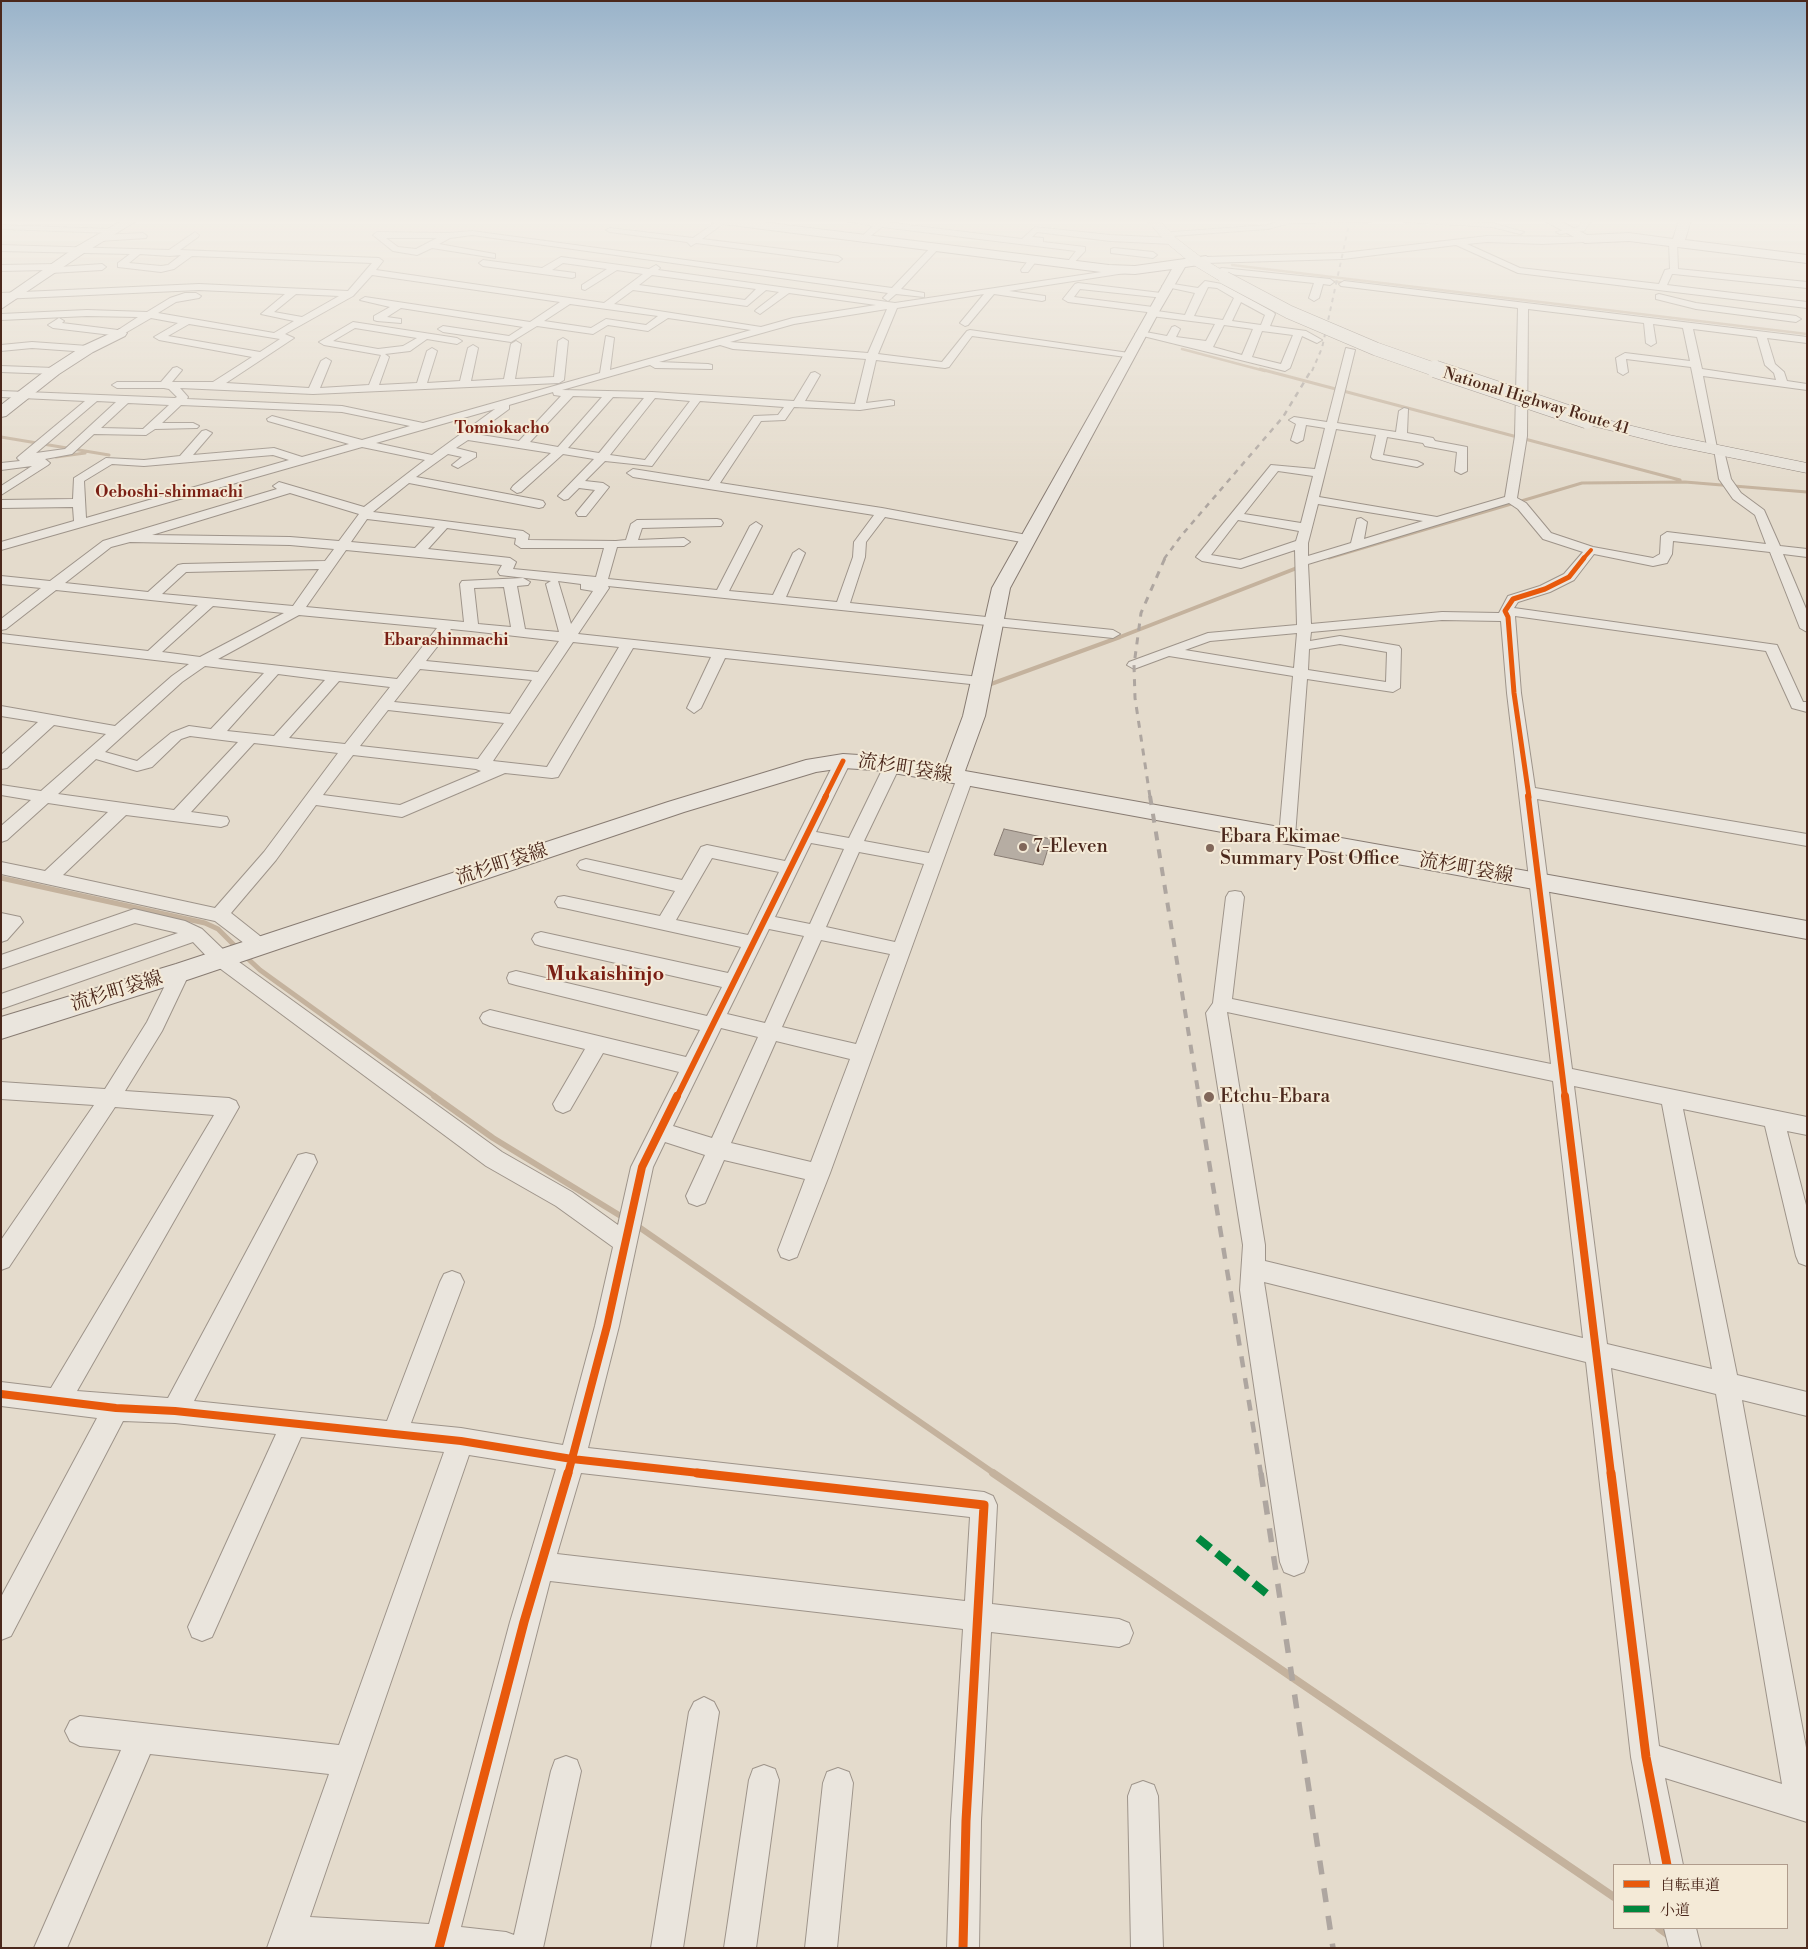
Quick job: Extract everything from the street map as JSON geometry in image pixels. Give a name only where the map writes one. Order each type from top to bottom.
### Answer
[{"type":"highway","name":"National Highway Route 41","points":[[1287,311],[1376,349],[1589,418],[1716,449],[1807,468]]},
{"type":"highway","name":"National Highway Route 41","points":[[1716,449],[1807,464]]},
{"type":"main road","points":[[958,777],[974,716],[992,622],[1001,588],[1153,311]]},
{"type":"main road","points":[[1,413],[23,394],[54,372],[120,332]]},
{"type":"main road","name":"流杉町袋線","points":[[1,1028],[181,972],[676,806],[814,765],[860,760],[1807,930]]},
{"type":"street","points":[[69,314],[53,325],[120,332],[156,311]]},
{"type":"street","points":[[268,311],[266,314],[321,327],[343,330]]},
{"type":"street","points":[[277,336],[321,311]]},
{"type":"street","points":[[389,311],[377,318],[511,340],[553,311]]},
{"type":"street","points":[[442,311],[533,324],[593,330],[606,322],[648,328],[666,315]]},
{"type":"street","points":[[639,311],[764,329]]},
{"type":"street","points":[[1,546],[718,341],[793,322],[859,311]]},
{"type":"street","points":[[860,407],[872,356],[891,311]]},
{"type":"street","points":[[965,323],[975,311]]},
{"type":"street","points":[[1175,311],[1185,317],[1298,332],[1317,340]]},
{"type":"street","points":[[1170,339],[1189,311]]},
{"type":"street","points":[[1208,347],[1230,311]]},
{"type":"street","points":[[1264,311],[1289,324],[1285,330]]},
{"type":"street","points":[[1511,499],[1521,436],[1523,311]]},
{"type":"street","points":[[1651,343],[1650,311],[1687,325],[1807,340]]},
{"type":"street","points":[[1734,311],[1796,319]]},
{"type":"street","points":[[1795,311],[1798,328],[1807,332]]},
{"type":"street","points":[[1,316],[69,314],[150,315],[190,320],[289,338],[259,355],[195,401]]},
{"type":"street","points":[[1246,358],[1261,327],[1270,314]]},
{"type":"street","points":[[190,320],[159,337],[259,355]]},
{"type":"street","points":[[426,336],[406,349],[378,352],[324,342],[354,325],[426,336],[457,341]]},
{"type":"street","points":[[1687,325],[1716,449],[1725,479],[1737,496],[1760,512],[1807,628]]},
{"type":"street","points":[[1140,334],[1208,347],[1285,368],[1298,332]]},
{"type":"street","points":[[718,341],[733,346],[872,356],[945,365],[970,333],[1128,356]]},
{"type":"street","points":[[1762,334],[1770,365],[1779,372],[1782,383]]},
{"type":"street","points":[[605,374],[609,338]]},
{"type":"street","points":[[784,351],[790,339]]},
{"type":"street","points":[[558,380],[563,342]]},
{"type":"street","points":[[817,353],[823,342]]},
{"type":"street","points":[[508,382],[516,344]]},
{"type":"street","points":[[1,348],[32,345],[88,350]]},
{"type":"street","points":[[465,384],[473,348]]},
{"type":"street","points":[[1287,836],[1303,636],[1302,542],[1350,350]]},
{"type":"street","points":[[422,386],[432,351]]},
{"type":"street","points":[[1623,372],[1621,358],[1625,356],[1807,387]]},
{"type":"street","points":[[373,388],[384,357]]},
{"type":"street","points":[[313,391],[326,361]]},
{"type":"street","points":[[643,363],[708,367]]},
{"type":"street","points":[[1,369],[54,372]]},
{"type":"street","points":[[164,385],[177,370]]},
{"type":"street","points":[[713,484],[758,418],[780,418],[794,404],[815,375]]},
{"type":"street","points":[[117,386],[215,385],[313,391],[586,379]]},
{"type":"street","points":[[91,431],[146,432],[183,396],[178,390],[164,385]]},
{"type":"street","points":[[542,392],[652,395],[860,407],[890,403]]},
{"type":"street","points":[[521,445],[570,393]]},
{"type":"street","points":[[1,394],[127,398],[342,409],[424,426]]},
{"type":"street","points":[[517,489],[560,451],[610,394]]},
{"type":"street","points":[[564,496],[601,458],[652,395]]},
{"type":"street","points":[[96,397],[23,458],[68,452],[127,398]]},
{"type":"street","points":[[466,436],[648,464],[697,398]]},
{"type":"street","points":[[1,836],[177,679],[201,662],[291,615],[298,609],[365,514],[407,479],[514,399]]},
{"type":"street","points":[[1401,436],[1404,411]]},
{"type":"street","points":[[272,419],[360,443],[435,459]]},
{"type":"street","points":[[1297,440],[1298,420],[1429,440],[1429,444],[1463,449],[1461,471]]},
{"type":"street","points":[[151,426],[193,426]]},
{"type":"street","points":[[184,459],[206,433]]},
{"type":"street","points":[[1382,433],[1377,458],[1417,464]]},
{"type":"street","points":[[447,450],[472,455],[458,465]]},
{"type":"street","points":[[80,523],[78,480],[110,460],[144,463],[274,451],[299,460]]},
{"type":"street","points":[[1,467],[41,461],[44,463],[1,491]]},
{"type":"street","points":[[1302,542],[1241,564],[1202,557],[1275,466],[1320,473]]},
{"type":"street","points":[[633,473],[713,484],[1027,538]]},
{"type":"street","points":[[244,476],[291,489],[365,514],[523,535],[521,544],[684,542]]},
{"type":"street","points":[[407,479],[539,504]]},
{"type":"street","points":[[576,484],[604,487],[582,513]]},
{"type":"street","points":[[1,626],[107,544],[291,489]]},
{"type":"street","points":[[1301,562],[1511,499],[1522,506],[1547,536],[1591,550],[1653,562],[1662,560],[1666,554],[1667,536],[1807,553]]},
{"type":"street","points":[[1313,500],[1439,520]]},
{"type":"street","points":[[1,504],[79,503]]},
{"type":"street","points":[[842,606],[859,557],[860,542],[882,512]]},
{"type":"street","points":[[1235,516],[1306,528]]},
{"type":"street","points":[[1357,545],[1361,522]]},
{"type":"street","points":[[632,544],[637,524],[716,523]]},
{"type":"street","points":[[418,552],[444,524]]},
{"type":"street","points":[[721,594],[756,526]]},
{"type":"street","points":[[1,532],[25,532],[30,538]]},
{"type":"street","points":[[130,538],[242,539],[418,552],[510,562],[505,572],[602,584],[721,594],[1113,634]]},
{"type":"street","points":[[482,766],[543,677],[602,584],[611,544]]},
{"type":"street","points":[[1591,550],[1569,577],[1545,589],[1513,599],[1506,614],[1514,693],[1528,792],[1561,1075],[1646,1757],[1667,1864]]},
{"type":"street","points":[[778,600],[799,552]]},
{"type":"street","points":[[150,597],[183,568],[329,565]]},
{"type":"street","points":[[1,580],[150,597],[211,601],[471,626],[568,638],[980,681]]},
{"type":"street","points":[[510,583],[519,632]]},
{"type":"street","points":[[471,626],[467,584],[602,584]]},
{"type":"street","points":[[553,584],[568,638]]},
{"type":"street","points":[[151,655],[211,601]]},
{"type":"street","points":[[1134,665],[1208,637],[1303,636],[1442,616],[1506,614],[1772,648],[1796,706],[1807,707]]},
{"type":"street","points":[[219,915],[265,862],[349,749],[447,625]]},
{"type":"street","points":[[1167,652],[1393,688],[1394,649],[1340,640],[1312,645],[1303,636]]},
{"type":"street","points":[[5,642],[151,655],[400,684]]},
{"type":"street","points":[[92,753],[137,766],[146,763],[176,736],[189,731],[552,773],[628,644]]},
{"type":"street","points":[[694,708],[720,654]]},
{"type":"street","points":[[416,664],[543,677]]},
{"type":"street","points":[[215,734],[274,670]]},
{"type":"street","points":[[278,741],[336,677]]},
{"type":"street","points":[[384,705],[514,719]]},
{"type":"street","points":[[1,711],[118,731]]},
{"type":"street","points":[[1,764],[51,719]]},
{"type":"street","points":[[178,816],[250,738]]},
{"type":"street","points":[[440,1944],[541,1566],[572,1459],[606,1326],[642,1167],[843,761]]},
{"type":"street","points":[[697,1196],[854,845],[892,766]]},
{"type":"street","points":[[312,799],[402,811],[503,768]]},
{"type":"street","points":[[789,1250],[935,860],[958,777]]},
{"type":"street","points":[[1,790],[122,809],[221,821]]},
{"type":"street","points":[[1528,792],[1807,840]]},
{"type":"street","points":[[49,878],[122,809]]},
{"type":"street","points":[[806,836],[935,860]]},
{"type":"street","points":[[666,924],[707,851],[790,868]]},
{"type":"street","points":[[586,865],[686,887]]},
{"type":"street","points":[[1,868],[219,915],[229,920],[259,945]]},
{"type":"street","points":[[1235,898],[1222,1004],[1216,1013],[1254,1245],[1252,1290],[1294,1562]]},
{"type":"street","points":[[564,902],[753,944]]},
{"type":"street","points":[[1,962],[134,916],[179,926],[196,934],[494,1159],[564,1199],[624,1242]]},
{"type":"street","points":[[1,920],[14,922],[1,934]]},
{"type":"street","points":[[764,921],[902,950]]},
{"type":"street","points":[[1,1002],[196,934]]},
{"type":"street","points":[[541,939],[734,982]]},
{"type":"street","points":[[1,1260],[110,1098],[155,1026],[181,972]]},
{"type":"street","points":[[516,978],[714,1022],[770,1032],[863,1054]]},
{"type":"street","points":[[1222,1004],[1807,1126]]},
{"type":"street","points":[[490,1018],[692,1067]]},
{"type":"street","points":[[563,1104],[598,1044]]},
{"type":"street","points":[[1,1090],[229,1107],[56,1401]]},
{"type":"street","points":[[1646,1757],[1804,1806],[1672,1098]]},
{"type":"street","points":[[1774,1119],[1807,1256]]},
{"type":"street","points":[[660,1131],[718,1148],[819,1173]]},
{"type":"street","points":[[174,1411],[306,1162]]},
{"type":"street","points":[[1253,1269],[1807,1404]]},
{"type":"street","points":[[394,1434],[452,1282]]},
{"type":"street","points":[[1,1394],[116,1408],[174,1411],[461,1441],[572,1459],[984,1505],[966,1821],[962,1948]]},
{"type":"street","points":[[1,1626],[116,1408]]},
{"type":"street","points":[[202,1627],[294,1423]]},
{"type":"street","points":[[461,1441],[286,1940],[440,1944],[506,1948]]},
{"type":"street","points":[[541,1566],[1119,1633]]},
{"type":"street","points":[[667,1948],[704,1712]]},
{"type":"street","points":[[80,1731],[348,1761]]},
{"type":"street","points":[[50,1948],[142,1738]]},
{"type":"street","points":[[527,1948],[566,1771]]},
{"type":"street","points":[[740,1948],[764,1780]]},
{"type":"street","points":[[821,1948],[838,1783]]},
{"type":"street","points":[[1142,1796],[1147,1948]]},
{"type":"street","points":[[1680,1929],[1684,1948]]},
{"type":"building","name":"7-Eleven","points":[[1004,829],[1051,839],[1043,865],[994,855]]},
{"type":"waterway","points":[[1615,311],[1807,334]]},
{"type":"waterway","points":[[1182,349],[1265,371]]},
{"type":"waterway","points":[[1260,369],[1680,480]]},
{"type":"waterway","points":[[1,437],[109,455]]},
{"type":"waterway","points":[[56,457],[85,453]]},
{"type":"waterway","points":[[1329,558],[1582,483],[1685,482],[1807,492]]},
{"type":"waterway","points":[[991,684],[1120,637],[1302,566]]},
{"type":"waterway","points":[[1,878],[205,923],[218,929],[237,948]]},
{"type":"waterway","points":[[245,956],[260,970],[436,1097]]},
{"type":"waterway","points":[[434,1096],[493,1138],[624,1218]]},
{"type":"waterway","points":[[636,1225],[995,1474]]},
{"type":"waterway","points":[[993,1473],[1613,1896]]},
{"type":"waterway","points":[[1660,1929],[1670,1936]]},
{"type":"railway","points":[[1312,371],[1322,348],[1330,311]]},
{"type":"railway","points":[[1164,559],[1181,536],[1283,417],[1312,369]]},
{"type":"railway","points":[[1150,797],[1135,698],[1134,665],[1141,613],[1165,558]]},
{"type":"railway","points":[[1150,796],[1199,1097]]},
{"type":"railway","points":[[1198,1096],[1261,1474]]},
{"type":"railway","points":[[1261,1473],[1333,1948]]},
{"type":"marked path","points":[[1198,1538],[1267,1594]]},
{"type":"cycle path","points":[[1591,550],[1569,577],[1545,589],[1513,599],[1505,611],[1508,617],[1514,693],[1528,792],[1646,1757],[1667,1864]]},
{"type":"cycle path","points":[[439,1948],[524,1622],[572,1459],[607,1326],[642,1167],[843,761]]},
{"type":"cycle path","points":[[1,1394],[116,1408],[175,1411],[461,1441],[572,1459],[984,1505],[966,1821],[963,1948]]},
{"type":"place","name":"7-Eleven","points":[[1023,847]]},
{"type":"place","name":"Ebara Ekimae Summary Post Office","points":[[1210,848]]},
{"type":"place","name":"Etchu-Ebara","points":[[1209,1097]]},
{"type":"district","name":"Tomiokacho","points":[[502,429]]},
{"type":"district","name":"Oeboshi-shinmachi","points":[[169,493]]},
{"type":"district","name":"Ebarashinmachi","points":[[446,641]]},
{"type":"district","name":"Mukaishinjo","points":[[605,975]]}]
